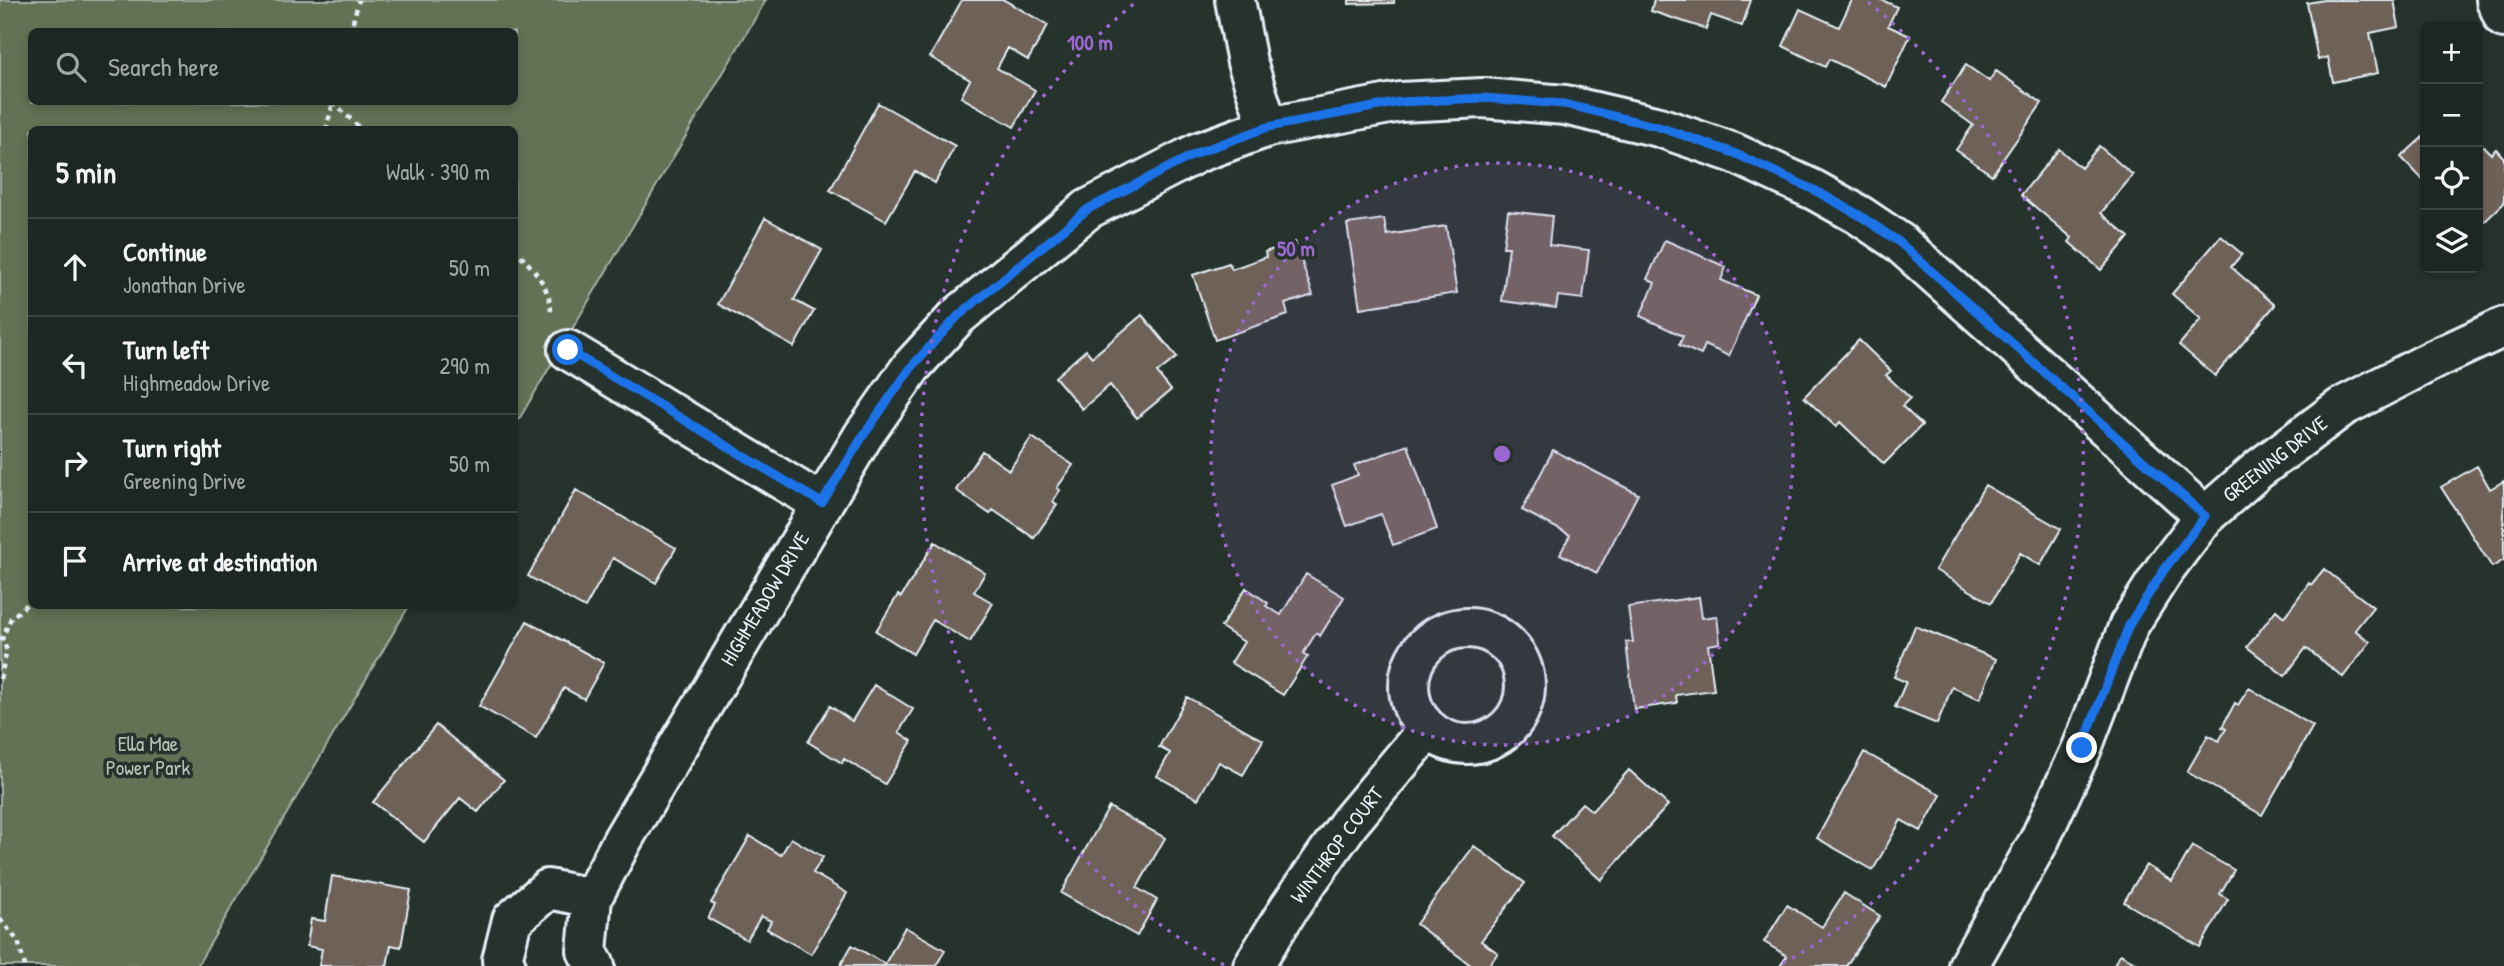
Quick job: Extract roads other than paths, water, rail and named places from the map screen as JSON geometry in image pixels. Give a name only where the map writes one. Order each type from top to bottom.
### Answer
[{"type":"street","points":[[1235,0],[1247,62],[1268,127]]},
{"type":"street","points":[[2497,0],[2504,18]]},
{"type":"street","name":"HIGHMEADOW DRIVE","points":[[591,958],[592,898],[623,839],[822,503],[863,436],[912,366],[958,316],[1088,209],[1199,152],[1268,127],[1400,102],[1483,98],[1564,104],[1659,127],[1734,153],[1814,190],[1859,215],[1899,242],[2205,516]]},
{"type":"street","name":"GREENING DRIVE","points":[[1968,966],[2039,841],[2082,748],[2129,625],[2164,570],[2205,516],[2259,469],[2342,407],[2504,327]]},
{"type":"street","points":[[568,350],[822,503]]},
{"type":"street","name":"WINTHROP COURT","points":[[1253,966],[1289,908],[1349,823],[1428,729]]},
{"type":"street","points":[[506,966],[502,960],[512,920],[548,889],[592,898]]},
{"type":"park label","name":"Ella Mae Power Park","points":[[148,756]]}]
